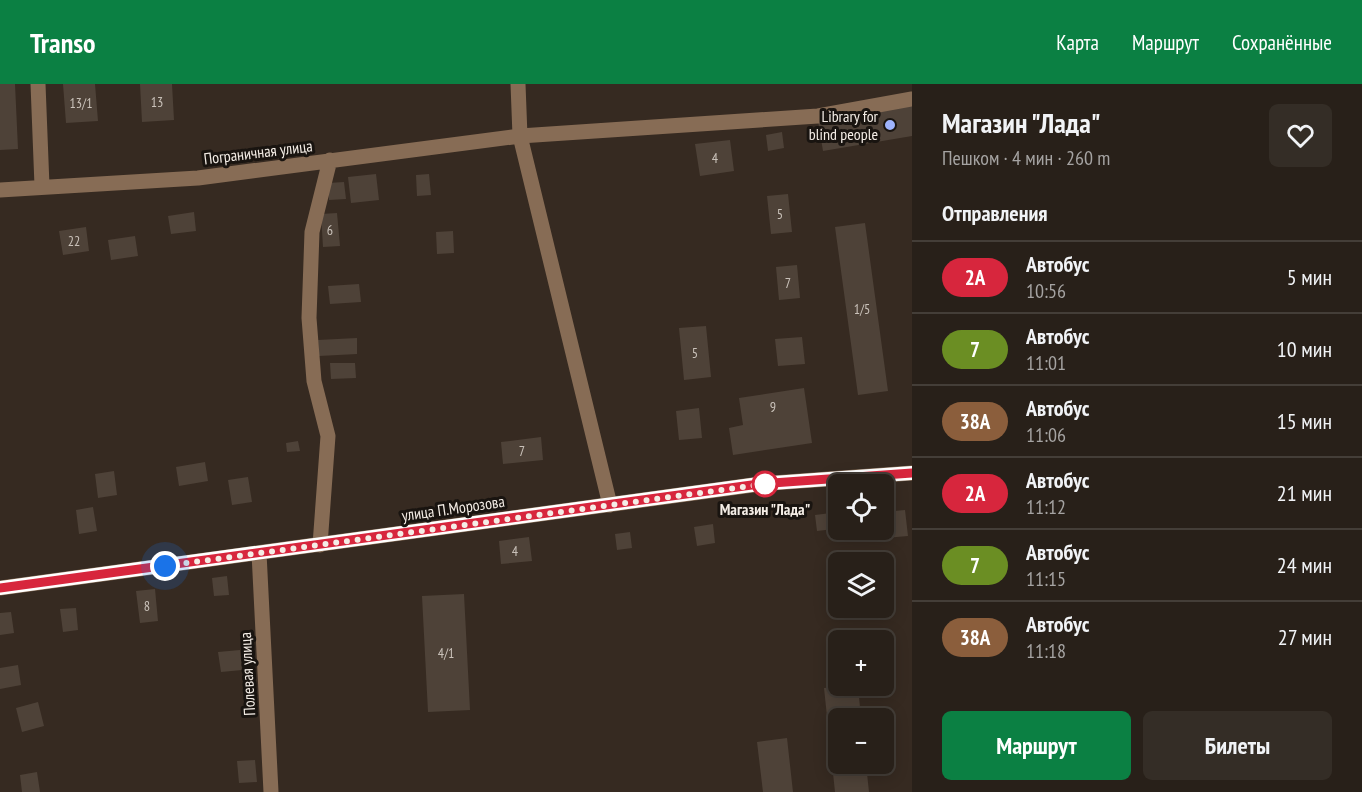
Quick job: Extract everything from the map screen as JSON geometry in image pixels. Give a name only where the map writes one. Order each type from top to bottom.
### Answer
[{"type":"street","points":[[38,84],[42,186]]},
{"type":"street","points":[[518,84],[520,136],[610,505]]},
{"type":"street","name":"Пограничная улица","points":[[0,190],[198,178],[520,136],[818,116],[912,99]]},
{"type":"street","points":[[320,545],[328,436],[314,381],[309,318],[312,232],[330,160]]},
{"type":"street","name":"улица П.Морозова","points":[[0,588],[759,484],[912,473]]},
{"type":"street","name":"Полевая улица","points":[[259,554],[271,792]]},
{"type":"building","points":[[0,84],[15,84],[18,149],[0,150]]},
{"type":"building","points":[[63,84],[95,84],[98,121],[66,123]]},
{"type":"building","points":[[140,84],[172,84],[174,120],[142,122]]},
{"type":"building","points":[[912,105],[912,136],[823,151],[818,121]]},
{"type":"building","points":[[782,132],[784,148],[768,151],[766,135]]},
{"type":"building","points":[[730,140],[734,171],[700,176],[695,144]]},
{"type":"building","points":[[376,174],[379,200],[351,203],[348,177]]},
{"type":"building","points":[[429,174],[431,195],[417,196],[416,175]]},
{"type":"building","points":[[344,182],[346,199],[329,200],[328,183]]},
{"type":"building","points":[[788,194],[792,232],[771,234],[767,196]]},
{"type":"building","points":[[194,212],[196,231],[171,234],[168,216]]},
{"type":"building","points":[[337,213],[340,246],[323,247],[321,214]]},
{"type":"building","points":[[865,223],[888,391],[858,395],[835,227]]},
{"type":"building","points":[[86,227],[89,251],[63,255],[59,231]]},
{"type":"building","points":[[453,231],[454,253],[437,254],[436,232]]},
{"type":"building","points":[[135,236],[138,256],[111,260],[108,240]]},
{"type":"building","points":[[797,265],[800,298],[779,300],[776,267]]},
{"type":"building","points":[[359,284],[361,302],[330,304],[328,286]]},
{"type":"building","points":[[706,326],[711,377],[684,380],[679,328]]},
{"type":"building","points":[[802,337],[805,364],[778,366],[775,339]]},
{"type":"building","points":[[357,338],[357,354],[319,356],[318,340]]},
{"type":"building","points":[[330,363],[355,363],[356,378],[331,379]]},
{"type":"building","points":[[804,388],[812,443],[733,455],[729,428],[743,425],[739,398]]},
{"type":"building","points":[[699,408],[702,438],[679,440],[676,411]]},
{"type":"building","points":[[541,437],[543,460],[503,464],[501,442]]},
{"type":"building","points":[[298,441],[300,451],[287,452],[286,443]]},
{"type":"building","points":[[205,462],[208,481],[179,486],[176,467]]},
{"type":"building","points":[[114,471],[117,495],[98,498],[95,474]]},
{"type":"building","points":[[248,477],[252,502],[232,505],[228,480]]},
{"type":"building","points":[[93,507],[97,531],[79,534],[76,510]]},
{"type":"building","points":[[905,510],[908,536],[894,537],[894,511]]},
{"type":"building","points":[[828,513],[828,530],[817,531],[815,515]]},
{"type":"building","points":[[713,524],[715,543],[697,546],[694,527]]},
{"type":"building","points":[[630,532],[632,548],[617,550],[615,534]]},
{"type":"building","points":[[529,537],[532,561],[501,564],[499,541]]},
{"type":"building","points":[[227,576],[229,595],[214,596],[212,578]]},
{"type":"building","points":[[155,589],[158,621],[140,623],[136,591]]},
{"type":"building","points":[[464,594],[470,710],[428,712],[422,596]]},
{"type":"building","points":[[76,608],[78,630],[63,632],[60,609]]},
{"type":"building","points":[[11,612],[14,633],[0,635],[0,613]]},
{"type":"building","points":[[240,650],[242,670],[221,672],[218,652]]},
{"type":"building","points":[[18,665],[21,685],[0,689],[0,668]]},
{"type":"building","points":[[824,688],[828,688],[828,696],[859,696],[860,708],[828,708],[828,726]]},
{"type":"building","points":[[38,702],[44,726],[22,732],[16,708]]},
{"type":"building","points":[[787,738],[793,792],[763,792],[757,742]]},
{"type":"building","points":[[255,760],[257,782],[239,783],[237,761]]},
{"type":"building","points":[[37,772],[40,792],[22,792],[20,775]]},
{"type":"building","points":[[833,774],[867,774],[869,792],[835,792]]},
{"type":"bus line","name":"2А","points":[[0,588],[759,484],[912,473]]},
{"type":"place","name":"Library for blind people","points":[[890,125]]},
{"type":"place","name":"Магазин \"Лада\"","points":[[765,484]]},
{"type":"route","points":[[165,566],[765,484]]}]
